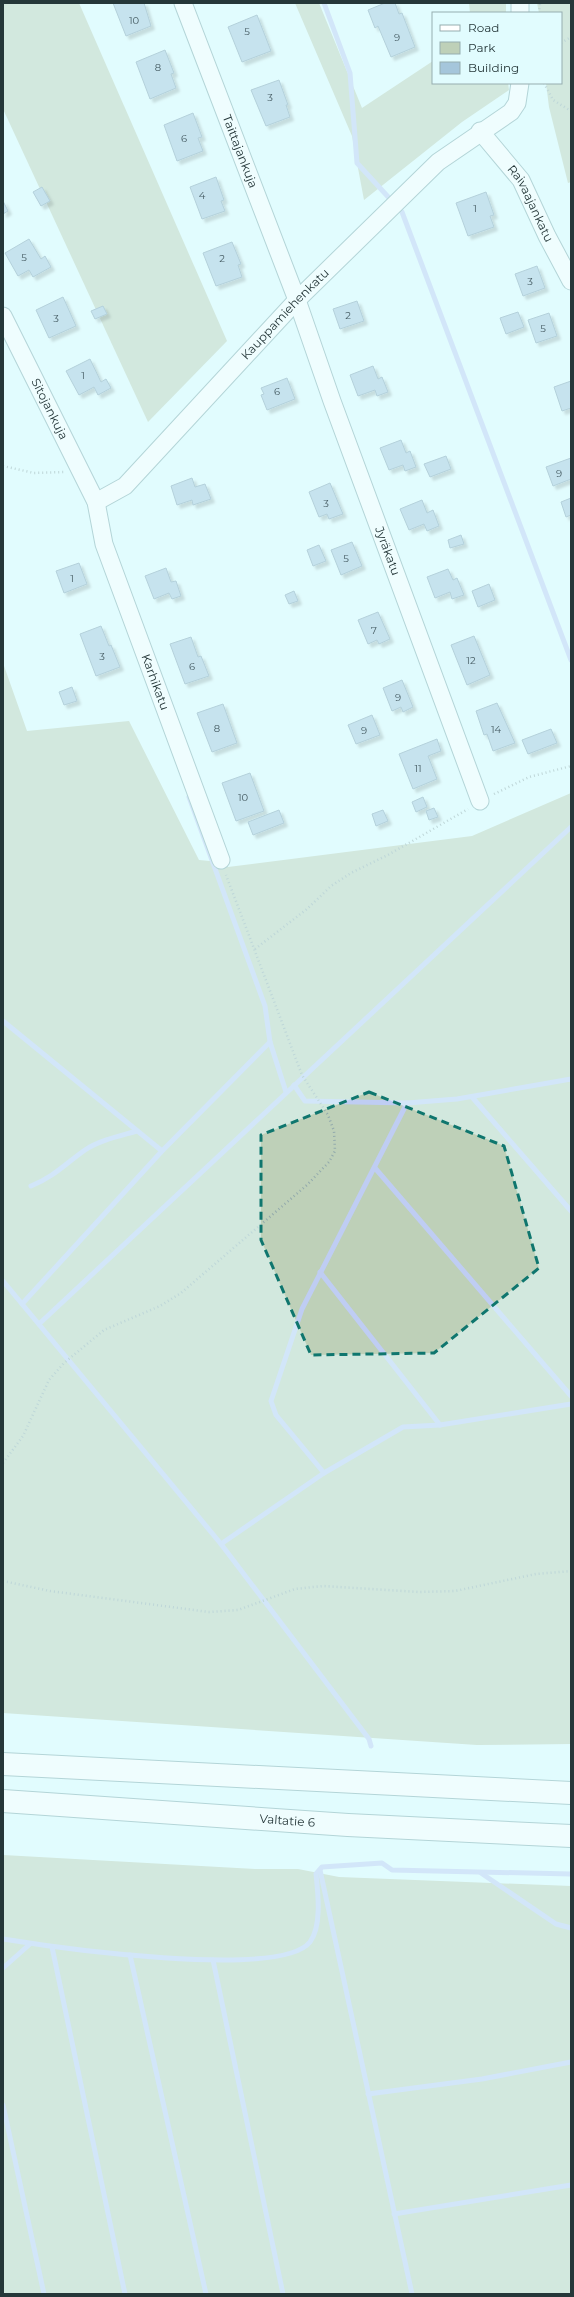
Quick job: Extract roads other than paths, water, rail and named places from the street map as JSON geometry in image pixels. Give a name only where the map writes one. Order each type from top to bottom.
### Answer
[{"type":"highway","points":[[3,1764],[571,1793]]},
{"type":"highway","name":"Valtatie 6","points":[[3,1801],[348,1825],[571,1836]]},
{"type":"street","name":"Taittajankuja","points":[[183,3],[297,300]]},
{"type":"street","name":"Kauppamiehenkatu","points":[[96,502],[125,486],[297,300],[438,162],[480,131],[511,112],[517,103],[520,84]]},
{"type":"street","name":"Raivaajankatu","points":[[480,131],[521,180],[547,236],[571,281]]},
{"type":"street","name":"Jyräkatu","points":[[297,300],[332,401],[480,801]]},
{"type":"street","name":"Sitojankuja","points":[[3,316],[28,363],[79,471],[96,502]]},
{"type":"street","name":"Karhikatu","points":[[96,502],[104,544],[221,860]]},
{"type":"waterway","points":[[324,3],[350,73],[357,163],[402,212],[571,660]]},
{"type":"waterway","points":[[189,797],[265,1006],[270,1042],[286,1092]]},
{"type":"waterway","points":[[39,1324],[571,827]]},
{"type":"waterway","points":[[3,1021],[162,1151]]},
{"type":"waterway","points":[[22,1304],[162,1151],[270,1042]]},
{"type":"waterway","points":[[294,1085],[305,1101],[407,1103],[457,1099],[571,1079]]},
{"type":"waterway","points":[[472,1097],[571,1211]]},
{"type":"waterway","points":[[324,1473],[276,1415],[271,1401],[302,1309],[407,1103]]},
{"type":"waterway","points":[[31,1186],[53,1174],[85,1150],[110,1139],[137,1131]]},
{"type":"waterway","points":[[375,1168],[571,1396]]},
{"type":"waterway","points":[[320,1272],[440,1425]]},
{"type":"waterway","points":[[3,1281],[221,1544],[369,1739],[371,1746]]},
{"type":"waterway","points":[[221,1544],[324,1473],[403,1427],[440,1425],[571,1404]]},
{"type":"waterway","points":[[3,1939],[67,1948],[164,1958],[213,1960],[256,1959],[290,1953],[310,1942],[314,1935],[318,1918],[316,1874],[322,1867],[382,1863],[392,1870],[571,1874]]},
{"type":"waterway","points":[[320,1870],[412,2294]]},
{"type":"waterway","points":[[481,1873],[556,1924],[571,1928]]},
{"type":"waterway","points":[[3,1968],[30,1944]]},
{"type":"waterway","points":[[52,1947],[125,2294]]},
{"type":"waterway","points":[[130,1955],[206,2294]]},
{"type":"waterway","points":[[213,1960],[283,2294]]},
{"type":"waterway","points":[[368,2094],[482,2079],[571,2062]]},
{"type":"waterway","points":[[3,2105],[44,2294]]},
{"type":"waterway","points":[[394,2214],[571,2185]]}]
